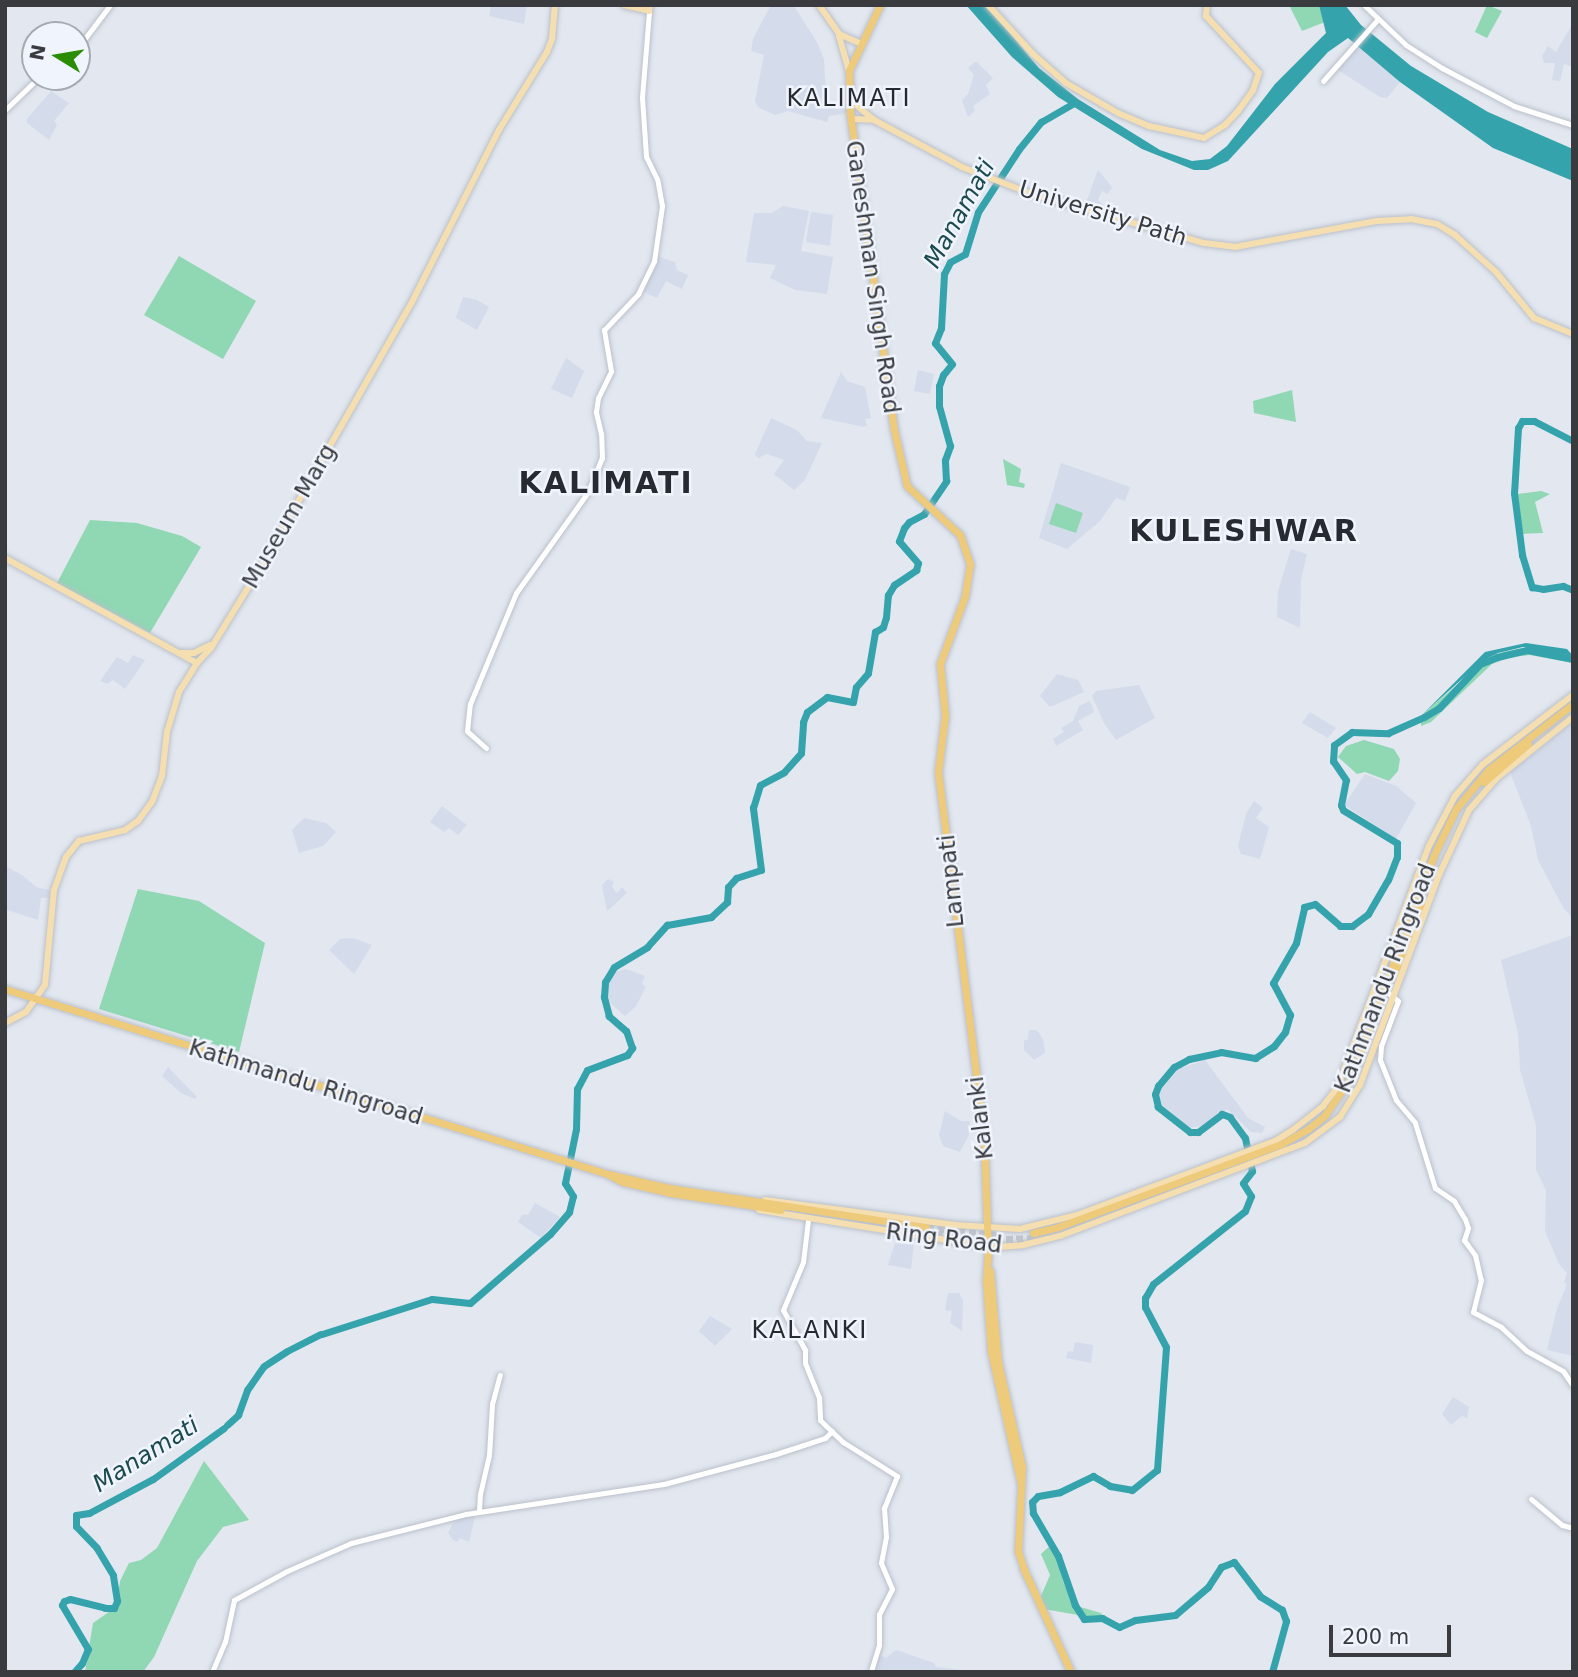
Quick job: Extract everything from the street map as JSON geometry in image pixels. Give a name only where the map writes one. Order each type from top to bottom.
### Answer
[{"type":"highway","points":[[849,71],[880,5]]},
{"type":"highway","name":"Ganeshman Singh Road","points":[[849,71],[851,120],[894,430],[907,486],[920,501],[960,535],[970,564],[965,596],[942,653]]},
{"type":"highway","name":"Lampati","points":[[942,653],[939,675],[945,715],[938,772],[964,989]]},
{"type":"highway","name":"Kathmandu Ringroad","points":[[1358,1054],[1390,994],[1440,851],[1462,808],[1488,778],[1573,706]]},
{"type":"highway","name":"Kathmandu Ringroad","points":[[1033,1236],[1297,1141],[1328,1119],[1347,1094],[1358,1054],[1434,855],[1456,809],[1488,771],[1573,706]]},
{"type":"highway","name":"Kathmandu Ringroad","points":[[5,989],[578,1164],[640,1187],[925,1230]]},
{"type":"highway","name":"Kalanki","points":[[964,989],[984,1138],[988,1262],[998,1362],[1022,1466],[1017,1532],[1020,1560],[1071,1672]]},
{"type":"main road","name":"Museum Marg","points":[[35,1000],[47,977],[54,890],[66,857],[79,841],[123,831],[145,813],[160,784],[167,732],[177,697],[197,663],[220,633],[379,362],[499,130],[547,52],[552,39],[555,5]]},
{"type":"main road","points":[[624,5],[649,8]]},
{"type":"main road","points":[[819,5],[839,34],[849,71]]},
{"type":"main road","points":[[988,5],[1055,76],[1118,113],[1181,134],[1204,138],[1212,135],[1238,111],[1253,90],[1259,73],[1206,16],[1207,5]]},
{"type":"main road","points":[[839,34],[861,44]]},
{"type":"main road","name":"University Path","points":[[849,99],[874,120],[945,159],[993,176],[1032,194],[1220,247],[1250,245],[1377,221],[1411,219],[1428,222],[1455,235],[1496,272],[1534,318],[1573,334]]},
{"type":"main road","name":"University Path","points":[[851,120],[874,120]]},
{"type":"main road","points":[[5,558],[197,663]]},
{"type":"main road","points":[[178,653],[194,653],[205,649],[220,633]]},
{"type":"main road","points":[[1267,1151],[1323,1106],[1338,1088],[1358,1054],[1429,846],[1461,788],[1482,765],[1573,695]]},
{"type":"main road","points":[[1267,1151],[1291,1150],[1322,1132],[1350,1105],[1360,1085],[1390,994],[1454,836],[1469,810],[1496,778],[1573,718]]},
{"type":"main road","points":[[5,1023],[26,1012],[35,1000]]},
{"type":"main road","points":[[744,1203],[805,1204],[1006,1230],[1044,1225],[1227,1166]]},
{"type":"main road","name":"Ring Road","points":[[744,1203],[808,1220],[988,1246],[1023,1245],[1060,1236],[1220,1177],[1227,1166]]},
{"type":"street","points":[[91,30],[110,5]]},
{"type":"street","points":[[1364,5],[1420,55],[1474,86],[1528,112],[1573,125]]},
{"type":"street","points":[[486,748],[467,731],[470,704],[516,593],[588,492],[602,458],[597,405],[611,371],[604,330],[638,294],[654,261],[662,206],[657,179],[646,156],[642,97],[649,8]]},
{"type":"street","points":[[1323,82],[1378,19]]},
{"type":"street","points":[[5,110],[25,91]]},
{"type":"street","points":[[1390,994],[1398,1001],[1381,1046],[1380,1060],[1396,1100],[1419,1132],[1436,1188],[1454,1201],[1465,1219],[1468,1228],[1464,1241],[1475,1255],[1482,1280],[1472,1312],[1501,1327],[1527,1351],[1563,1371],[1573,1386]]},
{"type":"street","points":[[808,1220],[803,1262],[783,1310],[805,1350],[806,1363],[819,1398],[820,1420],[832,1432],[897,1476],[884,1508],[886,1537],[881,1563],[892,1589],[879,1614],[879,1645],[871,1672]]},
{"type":"street","points":[[479,1511],[489,1455],[492,1404],[499,1376]]},
{"type":"street","points":[[212,1672],[225,1642],[234,1600],[287,1571],[351,1543],[479,1511],[664,1484],[776,1454],[825,1438],[832,1432]]},
{"type":"street","points":[[1531,1499],[1562,1525],[1573,1528]]},
{"type":"shaded area","points":[[491,5],[527,5],[524,24],[489,16]]},
{"type":"shaded area","points":[[771,5],[794,6],[818,44],[824,60],[826,98],[832,105],[849,104],[850,113],[829,116],[827,122],[788,111],[775,115],[758,107],[755,101],[764,55],[751,51],[753,39]]},
{"type":"shaded area","points":[[1573,23],[1573,67],[1564,64],[1560,81],[1552,80],[1555,63],[1544,63],[1542,56],[1548,46],[1556,52]]},
{"type":"shaded area","points":[[1354,40],[1400,82],[1387,98],[1380,97],[1338,70],[1356,44]]},
{"type":"shaded area","points":[[976,61],[993,78],[986,85],[990,94],[973,106],[975,111],[968,117],[962,100],[968,94],[974,75],[968,68]]},
{"type":"shaded area","points":[[51,91],[69,103],[54,121],[57,125],[49,140],[27,123],[27,119]]},
{"type":"shaded area","points":[[1098,170],[1112,187],[1108,194],[1102,191],[1098,200],[1107,209],[1105,212],[1091,208],[1086,203]]},
{"type":"shaded area","points":[[783,206],[809,211],[801,251],[833,257],[827,294],[795,290],[770,278],[776,265],[746,262],[754,213],[772,213]]},
{"type":"shaded area","points":[[811,212],[833,215],[830,246],[806,242]]},
{"type":"shaded area","points":[[659,257],[675,262],[677,270],[688,275],[682,289],[666,281],[657,298],[642,291]]},
{"type":"shaded area","points":[[463,297],[477,300],[489,307],[477,330],[456,318]]},
{"type":"shaded area","points":[[566,358],[584,371],[572,398],[551,389]]},
{"type":"shaded area","points":[[918,370],[934,374],[930,394],[914,391]]},
{"type":"shaded area","points":[[841,372],[847,381],[865,387],[871,418],[865,419],[867,425],[864,427],[821,418]]},
{"type":"shaded area","points":[[771,418],[797,430],[807,441],[822,443],[805,480],[794,490],[774,474],[784,460],[767,454],[758,458],[755,454]]},
{"type":"shaded area","points":[[1061,463],[1130,487],[1125,501],[1116,498],[1100,521],[1067,549],[1039,538]]},
{"type":"shaded area","points":[[1291,549],[1307,554],[1301,579],[1300,628],[1277,617],[1278,591]]},
{"type":"shaded area","points":[[133,655],[145,660],[125,689],[113,680],[107,684],[100,681],[117,657],[128,663]]},
{"type":"shaded area","points":[[1057,674],[1078,680],[1084,692],[1050,707],[1040,696]]},
{"type":"shaded area","points":[[1139,685],[1155,718],[1116,740],[1104,723],[1092,696],[1096,691]]},
{"type":"shaded area","points":[[1090,701],[1094,712],[1078,721],[1083,730],[1056,746],[1053,739],[1064,732],[1061,728],[1073,721],[1079,706]]},
{"type":"shaded area","points":[[1310,712],[1336,728],[1328,738],[1302,723]]},
{"type":"shaded area","points":[[1573,722],[1573,918],[1564,909],[1538,860],[1531,826],[1510,772]]},
{"type":"shaded area","points":[[1365,774],[1396,786],[1416,803],[1396,839],[1344,805]]},
{"type":"shaded area","points":[[1254,801],[1263,808],[1256,818],[1269,827],[1260,859],[1241,854],[1238,846],[1246,814]]},
{"type":"shaded area","points":[[442,806],[467,825],[458,835],[449,828],[444,832],[430,822]]},
{"type":"shaded area","points":[[304,818],[326,823],[336,832],[323,846],[299,853],[292,830]]},
{"type":"shaded area","points":[[5,866],[36,887],[49,890],[49,898],[41,898],[38,920],[7,910]]},
{"type":"shaded area","points":[[608,879],[614,882],[612,887],[617,893],[622,887],[627,893],[607,911],[602,885]]},
{"type":"shaded area","points":[[1573,935],[1573,1356],[1547,1350],[1557,1309],[1567,1284],[1564,1282],[1567,1273],[1559,1264],[1545,1231],[1546,1190],[1536,1170],[1536,1125],[1520,1070],[1518,1034],[1501,960]]},
{"type":"shaded area","points":[[353,938],[372,945],[354,974],[329,950],[340,939]]},
{"type":"shaded area","points":[[626,969],[645,976],[642,984],[646,987],[636,1006],[625,1016],[607,1000],[606,988],[611,973]]},
{"type":"shaded area","points":[[1029,1030],[1037,1030],[1043,1039],[1045,1053],[1034,1060],[1024,1050],[1024,1041],[1028,1039]]},
{"type":"shaded area","points":[[1205,1060],[1248,1118],[1265,1127],[1262,1133],[1251,1132],[1227,1109],[1201,1126],[1188,1128],[1160,1105],[1159,1091],[1176,1070]]},
{"type":"shaded area","points":[[168,1067],[197,1097],[195,1099],[181,1093],[162,1076]]},
{"type":"shaded area","points":[[945,1111],[961,1121],[970,1121],[969,1135],[960,1152],[943,1146],[939,1135]]},
{"type":"shaded area","points":[[535,1203],[560,1217],[541,1238],[518,1222],[523,1214],[528,1215]]},
{"type":"shaded area","points":[[895,1243],[914,1244],[911,1269],[888,1265]]},
{"type":"shaded area","points":[[948,1293],[959,1293],[963,1300],[962,1331],[950,1323],[952,1311],[945,1310]]},
{"type":"shaded area","points":[[710,1316],[732,1329],[715,1346],[699,1331]]},
{"type":"shaded area","points":[[1075,1342],[1093,1345],[1091,1363],[1066,1358],[1068,1351],[1073,1352]]},
{"type":"shaded area","points":[[1453,1397],[1469,1407],[1467,1418],[1462,1416],[1451,1425],[1442,1414]]},
{"type":"shaded area","points":[[466,1514],[475,1517],[469,1542],[460,1538],[457,1542],[448,1533],[453,1523]]},
{"type":"shaded area","points":[[896,1650],[934,1663],[936,1667],[978,1672],[872,1672],[879,1655],[886,1658]]},
{"type":"green space","points":[[1289,5],[1319,5],[1325,22],[1302,31]]},
{"type":"green space","points":[[1487,5],[1502,11],[1487,38],[1475,32]]},
{"type":"green space","points":[[179,256],[256,301],[223,359],[144,315]]},
{"type":"green space","points":[[1292,390],[1296,422],[1254,413],[1253,401]]},
{"type":"green space","points":[[1003,459],[1021,469],[1019,482],[1025,484],[1024,488],[1007,485]]},
{"type":"green space","points":[[1541,491],[1550,494],[1535,502],[1543,533],[1521,534],[1517,494]]},
{"type":"green space","points":[[1056,503],[1083,513],[1076,533],[1049,524]]},
{"type":"green space","points":[[90,520],[137,523],[182,536],[201,547],[150,633],[57,583]]},
{"type":"green space","points":[[1522,648],[1573,658],[1573,663],[1530,655],[1511,657],[1492,664],[1431,722],[1421,726],[1421,716],[1482,663],[1503,652]]},
{"type":"green space","points":[[1364,740],[1394,749],[1400,759],[1398,771],[1389,781],[1365,772],[1357,774],[1338,757],[1346,746]]},
{"type":"green space","points":[[138,889],[199,901],[265,943],[239,1052],[99,1009]]},
{"type":"green space","points":[[204,1461],[249,1520],[223,1527],[197,1561],[154,1657],[143,1672],[85,1672],[93,1623],[116,1607],[120,1581],[129,1563],[141,1560],[157,1548]]},
{"type":"green space","points":[[1052,1544],[1064,1584],[1077,1606],[1101,1613],[1106,1620],[1044,1609],[1041,1596],[1050,1575],[1041,1554]]},
{"type":"water","points":[[966,5],[986,5],[1039,68],[1078,99],[1160,150],[1192,161],[1210,159],[1227,146],[1275,84],[1326,33],[1319,5],[1345,5],[1361,25],[1411,66],[1488,112],[1573,149],[1573,181],[1493,148],[1400,82],[1348,38],[1328,52],[1228,161],[1208,170],[1194,170],[1142,149],[1058,97],[1012,57]]},
{"type":"water","points":[[1526,643],[1567,649],[1573,656],[1523,647],[1498,653],[1482,661],[1422,715],[1485,652]]},
{"type":"waterway","name":"Manamati","points":[[322,1334],[432,1299],[470,1303],[550,1234],[569,1212],[573,1196],[565,1183],[576,1129],[577,1089],[587,1070],[627,1055],[632,1048],[626,1031],[609,1016],[604,997],[605,982],[614,967],[647,947],[667,925],[711,917],[727,902],[728,887],[736,878],[761,870],[753,808],[760,785],[784,772],[801,753],[803,722],[807,712],[827,697],[853,702],[856,687],[868,673],[875,632],[883,627],[886,617],[888,595],[894,585],[916,570],[918,563],[899,541],[904,528],[924,514],[946,481],[945,460],[950,446],[939,406],[939,386],[943,375],[952,364],[935,343],[941,328],[944,274],[950,262],[965,254],[978,212],[1019,149],[1041,122],[1074,103]]},
{"type":"waterway","points":[[1573,441],[1534,421],[1522,421],[1518,428],[1514,493],[1522,555],[1532,587],[1543,589],[1563,586],[1573,590]]},
{"type":"waterway","points":[[1272,1672],[1286,1621],[1282,1610],[1260,1596],[1234,1562],[1221,1567],[1208,1587],[1175,1615],[1135,1620],[1119,1627],[1102,1618],[1084,1619],[1075,1605],[1058,1556],[1033,1513],[1032,1502],[1038,1496],[1060,1492],[1093,1476],[1110,1486],[1132,1490],[1157,1470],[1166,1347],[1145,1307],[1145,1298],[1153,1284],[1245,1211],[1251,1196],[1243,1183],[1252,1171],[1245,1138],[1230,1117],[1222,1114],[1198,1132],[1190,1132],[1158,1107],[1155,1094],[1158,1086],[1174,1067],[1189,1059],[1221,1052],[1255,1058],[1274,1046],[1285,1032],[1290,1015],[1273,983],[1296,943],[1304,907],[1315,904],[1340,926],[1352,926],[1368,914],[1388,880],[1397,857],[1397,843],[1343,810],[1341,805],[1346,780],[1333,761],[1334,745],[1352,732],[1388,733],[1424,717],[1439,708],[1480,664],[1497,657],[1527,650],[1573,659]]},
{"type":"waterway","name":"Manamati","points":[[289,1350],[320,1334]]},
{"type":"waterway","name":"Manamati","points":[[264,1366],[287,1351]]},
{"type":"waterway","name":"Manamati","points":[[227,1425],[238,1415],[247,1390],[263,1367]]},
{"type":"waterway","name":"Manamati","points":[[74,1672],[82,1663],[88,1649],[62,1605],[64,1601],[70,1599],[105,1608],[114,1608],[117,1601],[113,1575],[97,1548],[76,1526],[76,1515],[89,1513],[153,1479],[224,1428]]},
{"type":"tunnel","points":[[927,1227],[1002,1236]]},
{"type":"tunnel","points":[[925,1232],[985,1240],[1033,1238]]},
{"type":"district","name":"KALIMATI","points":[[849,99]]},
{"type":"district","name":"KALIMATI","points":[[606,483]]},
{"type":"district","name":"KULESHWAR","points":[[1244,531]]},
{"type":"district","name":"KALANKI","points":[[810,1331]]}]
